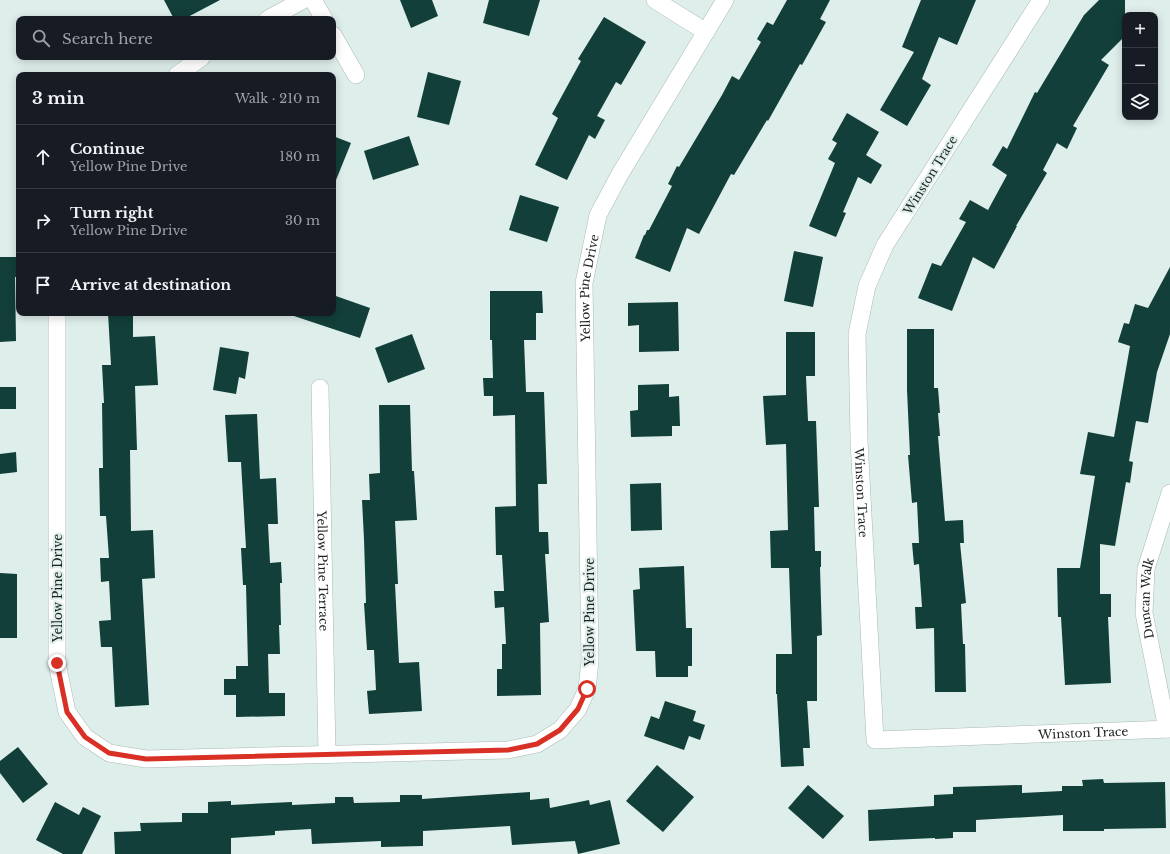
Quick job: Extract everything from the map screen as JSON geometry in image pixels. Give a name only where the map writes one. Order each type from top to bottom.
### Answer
[{"type":"street","points":[[274,16],[303,0]]},
{"type":"street","points":[[313,0],[322,16]]},
{"type":"street","points":[[655,0],[706,32]]},
{"type":"street","name":"Yellow Pine Drive","points":[[57,316],[57,663],[67,712],[85,737],[109,753],[146,759],[199,759],[327,754],[508,750],[537,744],[560,730],[578,709],[587,689],[590,661],[584,283],[598,215],[620,174],[725,0]]},
{"type":"street","name":"Winston Trace","points":[[1041,0],[885,245],[867,286],[857,334],[859,440],[875,740],[1168,729]]},
{"type":"street","points":[[336,40],[356,75]]},
{"type":"street","points":[[181,72],[198,60]]},
{"type":"street","name":"Yellow Pine Terrace","points":[[320,388],[327,754]]},
{"type":"street","name":"Duncan Walk","points":[[1168,729],[1144,613],[1146,569],[1170,493]]},
{"type":"building","points":[[164,0],[220,0],[190,16],[172,16]]},
{"type":"building","points":[[400,0],[432,0],[438,16],[411,28]]},
{"type":"building","points":[[489,0],[540,0],[529,36],[483,23]]},
{"type":"building","points":[[787,0],[830,0],[820,19],[826,22],[802,65],[800,64],[768,121],[767,120],[734,175],[731,174],[699,234],[687,228],[670,272],[635,258],[644,235],[647,230],[649,230],[672,186],[668,184],[677,166],[679,167],[732,76],[739,80],[761,42],[757,39],[767,22],[773,25]]},
{"type":"building","points":[[921,0],[976,0],[957,45],[939,37],[922,79],[931,85],[907,126],[880,110],[914,52],[902,47]]},
{"type":"building","points":[[1099,0],[1125,0],[1125,12],[1122,12],[1122,39],[1101,60],[1109,65],[1073,126],[1077,128],[1067,149],[1057,143],[1043,170],[1047,173],[1016,226],[994,269],[973,257],[952,311],[918,298],[932,263],[941,266],[966,222],[959,219],[970,200],[988,210],[1007,175],[992,165],[1003,146],[1007,149],[1035,92],[1037,93],[1084,15]]},
{"type":"building","points":[[604,17],[646,42],[621,85],[616,82],[597,116],[605,120],[595,139],[589,135],[567,180],[535,165],[558,118],[552,114],[581,61],[578,59]]},
{"type":"building","points":[[428,72],[461,81],[449,125],[417,117]]},
{"type":"building","points":[[847,113],[879,132],[866,155],[882,165],[871,184],[858,177],[843,212],[846,213],[836,237],[809,226],[835,163],[828,159],[837,143],[832,140]]},
{"type":"building","points":[[409,136],[419,165],[373,180],[364,151]]},
{"type":"building","points":[[336,137],[351,143],[336,180]]},
{"type":"building","points":[[520,195],[559,207],[547,242],[509,230]]},
{"type":"building","points":[[794,251],[823,257],[813,307],[784,301]]},
{"type":"building","points":[[0,257],[16,257],[16,341],[0,342]]},
{"type":"building","points":[[1170,267],[1170,334],[1157,372],[1148,423],[1136,421],[1129,461],[1133,462],[1130,483],[1126,482],[1115,546],[1100,544],[1100,594],[1111,594],[1111,617],[1108,617],[1111,683],[1065,685],[1061,617],[1058,617],[1057,568],[1080,568],[1095,476],[1080,474],[1088,432],[1114,437],[1130,346],[1118,342],[1124,323],[1129,324],[1135,304],[1148,308]]},
{"type":"building","points":[[490,291],[542,291],[543,313],[536,313],[536,340],[524,340],[526,392],[544,392],[547,484],[538,484],[539,532],[548,532],[549,554],[545,554],[549,622],[540,623],[541,695],[497,696],[497,669],[502,669],[502,644],[506,644],[504,607],[495,608],[494,591],[504,591],[502,555],[496,555],[495,507],[516,506],[515,415],[493,416],[493,396],[484,396],[483,378],[493,378],[492,340],[490,340]]},
{"type":"building","points":[[336,296],[370,308],[360,338],[294,316],[336,316]]},
{"type":"building","points":[[678,302],[679,351],[639,352],[639,325],[628,326],[628,303]]},
{"type":"building","points":[[108,316],[133,316],[133,337],[155,336],[158,385],[135,386],[137,450],[130,450],[131,531],[153,530],[155,578],[142,579],[149,705],[115,707],[112,647],[101,647],[99,621],[111,620],[109,581],[101,582],[100,558],[109,558],[106,516],[100,516],[99,468],[103,468],[102,403],[104,403],[102,365],[111,365]]},
{"type":"building","points":[[907,329],[934,329],[934,388],[938,388],[940,436],[938,436],[945,521],[963,520],[964,543],[960,543],[966,603],[961,604],[963,644],[965,644],[966,692],[935,692],[934,628],[916,629],[915,607],[922,607],[919,564],[914,565],[912,543],[919,543],[917,502],[912,503],[908,455],[910,455],[907,390]]},
{"type":"building","points":[[786,332],[815,332],[815,376],[806,376],[808,421],[816,421],[819,507],[814,507],[815,551],[821,551],[822,635],[817,636],[817,701],[807,701],[810,748],[803,748],[804,766],[781,767],[776,694],[776,654],[792,654],[789,568],[771,568],[770,531],[788,530],[786,444],[766,445],[763,396],[786,395]]},
{"type":"building","points":[[412,334],[425,369],[388,383],[375,348]]},
{"type":"building","points":[[220,347],[249,352],[245,379],[239,377],[236,394],[213,390]]},
{"type":"building","points":[[669,384],[669,397],[679,396],[680,426],[672,426],[672,436],[631,437],[630,411],[638,410],[638,385]]},
{"type":"building","points":[[0,387],[16,387],[16,409],[0,409]]},
{"type":"building","points":[[379,405],[410,405],[412,471],[414,471],[417,520],[395,521],[398,584],[395,584],[399,663],[419,662],[422,711],[369,714],[367,691],[376,690],[374,650],[367,650],[364,603],[366,603],[362,500],[370,500],[369,474],[380,473]]},
{"type":"building","points":[[257,414],[260,479],[276,478],[278,524],[268,524],[270,563],[281,562],[282,583],[280,583],[280,654],[268,654],[269,693],[285,693],[285,716],[236,717],[236,695],[224,695],[224,679],[236,679],[236,666],[248,666],[246,585],[243,585],[241,548],[246,548],[241,462],[228,462],[225,415]]},
{"type":"building","points":[[16,452],[17,472],[0,474],[0,454]]},
{"type":"building","points":[[661,483],[662,530],[631,531],[630,484]]},
{"type":"building","points":[[684,566],[686,628],[692,628],[692,666],[688,666],[688,677],[656,677],[655,651],[636,651],[633,590],[640,589],[639,568]]},
{"type":"building","points":[[0,573],[17,574],[17,638],[0,638]]},
{"type":"building","points":[[665,701],[696,711],[693,721],[705,725],[700,740],[689,736],[684,750],[644,736],[651,716],[659,719]]},
{"type":"building","points":[[18,747],[48,784],[23,803],[0,773],[0,761]]},
{"type":"building","points":[[657,765],[694,797],[663,832],[626,801]]},
{"type":"building","points":[[1103,779],[1104,783],[1165,782],[1166,828],[1063,831],[1063,815],[976,820],[976,832],[953,832],[953,838],[869,841],[868,810],[934,806],[934,795],[953,794],[953,787],[1022,785],[1022,793],[1062,791],[1062,786],[1083,786],[1082,780]]},
{"type":"building","points":[[808,785],[844,816],[823,839],[788,808]]},
{"type":"building","points":[[530,792],[530,800],[549,798],[550,808],[589,800],[590,805],[610,800],[620,844],[578,854],[575,841],[512,845],[510,826],[423,831],[423,846],[381,847],[381,841],[312,844],[311,829],[275,831],[275,835],[231,838],[231,854],[115,854],[114,832],[141,831],[140,823],[182,822],[182,813],[208,813],[208,802],[231,801],[231,805],[292,802],[292,805],[335,803],[335,797],[353,797],[354,803],[400,802],[400,795],[422,795],[422,799]]},
{"type":"building","points":[[55,802],[79,815],[83,807],[101,816],[82,854],[63,854],[36,840]]},
{"type":"route","points":[[57,663],[67,712],[85,737],[109,753],[146,759],[199,759],[327,754],[508,750],[537,744],[560,730],[578,709],[587,689]]}]
